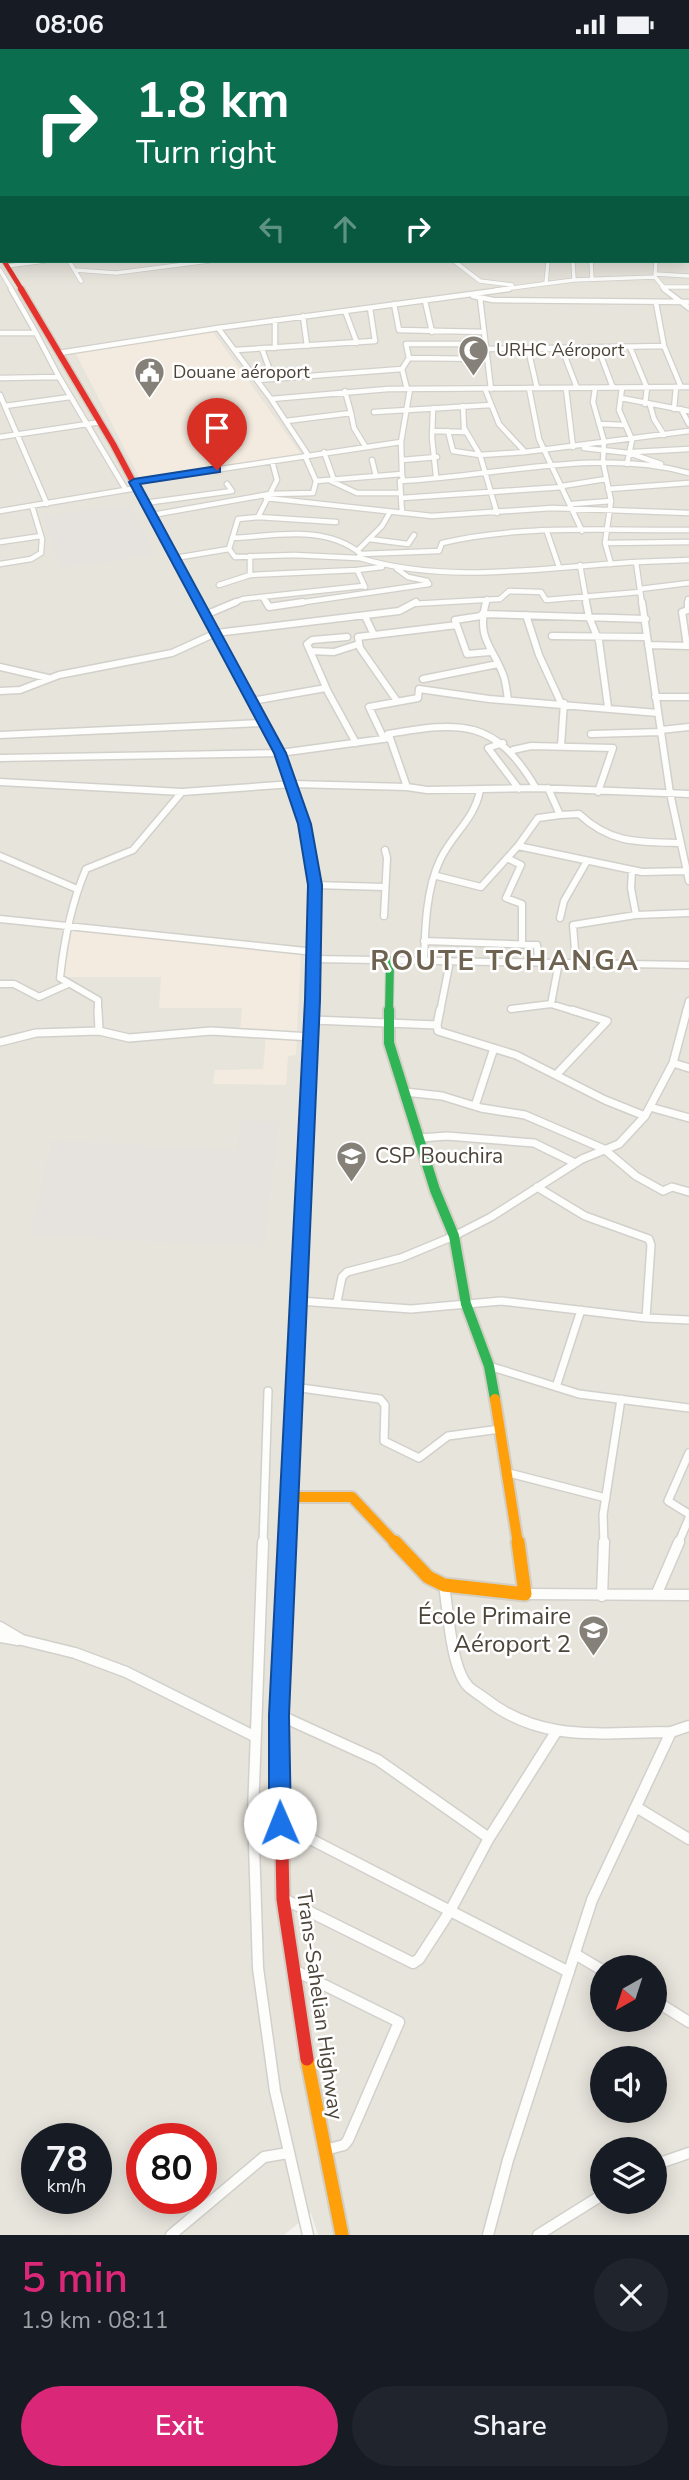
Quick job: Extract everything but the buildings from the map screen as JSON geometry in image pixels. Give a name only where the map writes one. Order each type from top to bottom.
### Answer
[{"type":"main road","name":"Trans-Sahelian Highway","points":[[4,263],[101,422],[132,486],[152,515],[216,633],[280,753],[305,824],[315,885],[315,956],[279,1715],[280,1823],[283,1899],[323,2151],[342,2235]]},
{"type":"main road","points":[[288,1497],[352,1497],[428,1577],[444,1585],[525,1594],[509,1473],[489,1366],[466,1304],[454,1236],[435,1190],[389,1043],[390,960]]},
{"type":"street","points":[[3,263],[70,397],[132,486]]},
{"type":"street","points":[[70,263],[80,281]]},
{"type":"street","points":[[75,270],[116,273],[174,263],[181,272]]},
{"type":"street","points":[[456,263],[472,279],[486,285],[546,283]]},
{"type":"street","points":[[546,283],[548,263]]},
{"type":"street","points":[[573,263],[574,280]]},
{"type":"street","points":[[591,263],[592,279]]},
{"type":"street","points":[[656,263],[655,276],[662,287],[682,303],[689,315]]},
{"type":"street","points":[[59,353],[218,328],[546,283],[689,276]]},
{"type":"street","points":[[662,287],[689,287]]},
{"type":"street","points":[[469,295],[480,298],[689,305]]},
{"type":"street","points":[[480,298],[491,405],[499,424],[525,452]]},
{"type":"street","points":[[425,300],[432,332]]},
{"type":"street","points":[[656,303],[664,346],[678,387],[677,409],[689,424]]},
{"type":"street","points":[[394,305],[399,330],[484,332]]},
{"type":"street","points":[[236,350],[375,341],[370,307]]},
{"type":"street","points":[[345,311],[357,343]]},
{"type":"street","points":[[303,316],[307,346]]},
{"type":"street","points":[[275,320],[275,348]]},
{"type":"street","points":[[152,515],[268,496],[313,492],[316,481],[306,455],[271,399],[218,328]]},
{"type":"street","points":[[0,333],[36,333]]},
{"type":"street","points":[[403,481],[401,442],[408,410],[408,389],[402,369],[409,358],[405,344],[463,345]]},
{"type":"street","points":[[486,349],[664,346]]},
{"type":"street","points":[[630,347],[647,388],[648,405],[664,435]]},
{"type":"street","points":[[562,348],[577,388]]},
{"type":"street","points":[[598,348],[613,389]]},
{"type":"street","points":[[262,349],[273,379]]},
{"type":"street","points":[[528,349],[537,388]]},
{"type":"street","points":[[409,358],[487,359]]},
{"type":"street","points":[[56,370],[69,369]]},
{"type":"street","points":[[257,380],[402,369]]},
{"type":"street","points":[[384,370],[388,389]]},
{"type":"street","points":[[0,378],[59,377]]},
{"type":"street","points":[[271,399],[388,389],[689,387]]},
{"type":"street","points":[[529,388],[539,439],[582,531]]},
{"type":"street","points":[[622,388],[619,410],[632,440],[627,464]]},
{"type":"street","points":[[450,389],[452,407]]},
{"type":"street","points":[[566,389],[573,447]]},
{"type":"street","points":[[595,389],[593,402],[604,441],[603,462],[611,501],[604,543],[611,564]]},
{"type":"street","points":[[345,391],[354,428],[365,446]]},
{"type":"street","points":[[0,395],[47,504]]},
{"type":"street","points":[[5,406],[70,397]]},
{"type":"street","points":[[621,398],[689,411]]},
{"type":"street","points":[[374,412],[491,405]]},
{"type":"street","points":[[463,406],[465,432],[480,455],[497,513]]},
{"type":"street","points":[[433,408],[432,439],[437,457],[436,477]]},
{"type":"street","points":[[286,421],[351,413]]},
{"type":"street","points":[[0,437],[101,422]]},
{"type":"street","points":[[599,424],[624,425]]},
{"type":"street","points":[[433,431],[465,432]]},
{"type":"street","points":[[448,431],[453,451],[480,455],[573,447],[689,432]]},
{"type":"street","points":[[0,511],[324,451],[401,442]]},
{"type":"street","points":[[573,447],[629,453],[689,449]]},
{"type":"street","points":[[324,451],[332,480],[358,493],[492,493],[606,479]]},
{"type":"street","points":[[629,453],[689,473]]},
{"type":"street","points":[[402,460],[437,457]]},
{"type":"street","points":[[372,460],[376,476]]},
{"type":"street","points":[[258,517],[277,480],[272,461]]},
{"type":"street","points":[[402,513],[400,481],[603,462],[689,467]]},
{"type":"street","points":[[316,481],[401,474]]},
{"type":"street","points":[[608,489],[689,483]]},
{"type":"street","points":[[145,503],[232,492],[227,484]]},
{"type":"street","points":[[268,496],[432,516],[497,513],[611,501]]},
{"type":"street","points":[[0,564],[37,556],[43,550],[32,506]]},
{"type":"street","points":[[572,506],[611,511],[689,513]]},
{"type":"street","points":[[360,554],[390,512]]},
{"type":"street","points":[[336,522],[258,517],[238,519],[229,549],[234,557],[439,551],[442,543],[467,537],[547,532],[689,530]]},
{"type":"street","points":[[547,532],[559,567]]},
{"type":"street","points":[[232,538],[319,535],[341,540],[360,554],[384,566],[469,573],[689,560]]},
{"type":"street","points":[[369,539],[408,544],[414,535]]},
{"type":"street","points":[[0,542],[41,536]]},
{"type":"street","points":[[604,543],[689,542]]},
{"type":"street","points":[[175,558],[229,549]]},
{"type":"street","points":[[250,556],[250,575]]},
{"type":"street","points":[[636,562],[646,619],[645,638],[670,793],[689,881]]},
{"type":"street","points":[[580,565],[584,599],[597,636],[608,707]]},
{"type":"street","points":[[219,586],[250,575],[358,571],[384,566]]},
{"type":"street","points":[[262,597],[268,607],[429,584],[427,581],[408,577],[396,568]]},
{"type":"street","points":[[358,571],[363,586],[370,593]]},
{"type":"street","points":[[0,691],[20,690],[48,678],[172,653],[193,646],[216,633],[399,611],[416,603],[500,599],[509,591],[541,592],[545,600],[584,599],[687,583],[688,610],[682,612],[688,646],[648,645]]},
{"type":"street","points":[[205,615],[235,601],[363,586]]},
{"type":"street","points":[[347,587],[349,597]]},
{"type":"street","points":[[487,599],[482,615],[490,652],[504,677],[508,700]]},
{"type":"street","points":[[490,652],[467,654],[456,619],[482,615],[526,615],[646,619]]},
{"type":"street","points":[[526,615],[539,655],[562,703],[561,746]]},
{"type":"street","points":[[365,616],[374,635]]},
{"type":"street","points":[[397,701],[359,645],[358,637],[457,625]]},
{"type":"street","points":[[552,636],[645,638]]},
{"type":"street","points":[[347,637],[308,641],[307,645],[326,688],[356,743]]},
{"type":"street","points":[[310,651],[334,652],[359,645]]},
{"type":"street","points":[[423,679],[498,664]]},
{"type":"street","points":[[0,667],[48,678]]},
{"type":"street","points":[[252,701],[326,688]]},
{"type":"street","points":[[407,787],[387,738],[368,709],[371,705],[418,698],[420,688],[508,700],[658,713]]},
{"type":"street","points":[[655,697],[689,697]]},
{"type":"street","points":[[0,735],[264,723]]},
{"type":"street","points":[[0,758],[280,753],[387,738],[388,734],[447,725],[485,732],[513,750],[536,788]]},
{"type":"street","points":[[591,734],[689,727]]},
{"type":"street","points":[[503,743],[488,748],[519,789]]},
{"type":"street","points":[[513,750],[531,746],[613,748],[598,792]]},
{"type":"street","points":[[0,782],[182,792],[293,784],[407,787],[427,790],[548,788],[689,794]]},
{"type":"street","points":[[548,788],[560,815]]},
{"type":"street","points":[[424,961],[424,941],[439,863],[478,806],[480,790]]},
{"type":"street","points":[[99,1031],[97,1000],[85,989],[68,984],[60,978],[67,927],[77,889],[86,869],[133,850],[182,792]]},
{"type":"street","points":[[437,876],[481,887],[519,846],[538,818],[560,815],[579,814],[590,826],[616,840],[689,846]]},
{"type":"street","points":[[519,846],[632,870],[688,871]]},
{"type":"street","points":[[384,916],[387,858],[385,850]]},
{"type":"street","points":[[0,856],[77,889]]},
{"type":"street","points":[[508,858],[521,865],[506,898],[522,904],[522,944]]},
{"type":"street","points":[[560,918],[564,901],[587,862]]},
{"type":"street","points":[[632,870],[636,915]]},
{"type":"street","points":[[315,885],[384,887]]},
{"type":"street","points":[[576,963],[573,925],[636,915],[689,913]]},
{"type":"street","points":[[0,919],[315,956],[424,961],[689,965]]},
{"type":"street","points":[[424,941],[538,945],[538,961]]},
{"type":"street","points":[[450,961],[438,1031],[516,1055],[605,1100],[645,1116]]},
{"type":"street","points":[[551,1004],[559,962]]},
{"type":"street","points":[[0,984],[14,984],[39,997],[68,984]]},
{"type":"street","points":[[337,1302],[343,1274],[401,1258],[454,1236],[575,1163],[625,1140],[645,1116],[673,1063],[689,1001]]},
{"type":"street","points":[[511,1009],[551,1004],[607,1021],[556,1075]]},
{"type":"street","points":[[312,1020],[437,1025]]},
{"type":"street","points":[[0,1042],[36,1033],[99,1031],[129,1038],[211,1031],[311,1037]]},
{"type":"street","points":[[475,1106],[494,1048]]},
{"type":"street","points":[[673,1063],[689,1068]]},
{"type":"street","points":[[405,1093],[442,1097],[525,1115],[604,1149],[636,1176],[657,1189],[663,1191],[672,1187],[689,1192]]},
{"type":"street","points":[[650,1107],[689,1118]]},
{"type":"street","points":[[420,1138],[447,1136],[534,1143],[575,1163]]},
{"type":"street","points":[[537,1187],[585,1216],[649,1239],[651,1245],[646,1318]]},
{"type":"street","points":[[299,1301],[411,1309],[501,1301],[646,1318],[689,1320]]},
{"type":"street","points":[[556,1387],[581,1310]]},
{"type":"street","points":[[489,1366],[592,1396],[689,1408]]},
{"type":"street","points":[[294,1387],[384,1401],[384,1441],[419,1458],[447,1436],[500,1429]]},
{"type":"street","points":[[268,1391],[254,1736],[253,1813],[258,1968],[275,2091],[308,2235]]},
{"type":"street","points":[[602,1596],[606,1528],[603,1515],[621,1399]]},
{"type":"street","points":[[657,1593],[689,1516],[668,1500],[689,1453]]},
{"type":"street","points":[[509,1473],[606,1498]]},
{"type":"street","points":[[444,1585],[456,1658],[466,1684],[498,1709],[528,1724],[556,1732],[671,1733],[689,1726]]},
{"type":"street","points":[[525,1594],[689,1595]]},
{"type":"street","points":[[0,1627],[22,1640]]},
{"type":"street","points":[[0,1637],[75,1653],[126,1672],[254,1736]]},
{"type":"street","points":[[279,1715],[378,1760],[489,1838]]},
{"type":"street","points":[[283,1899],[413,1963],[425,1952],[489,1838],[556,1732]]},
{"type":"street","points":[[488,2235],[508,2160],[592,1900],[671,1733]]},
{"type":"street","points":[[636,1807],[689,1839]]},
{"type":"street","points":[[280,1823],[569,1972]]},
{"type":"street","points":[[575,1954],[590,1963]]},
{"type":"street","points":[[294,1970],[399,2022],[348,2140],[344,2145],[323,2151]]},
{"type":"street","points":[[667,2007],[688,2018]]},
{"type":"street","points":[[171,2235],[264,2157],[288,2153]]},
{"type":"street","points":[[667,2161],[689,2153]]},
{"type":"street","points":[[538,2235],[590,2202]]},
{"type":"shaded area","points":[[0,263],[689,263],[689,2235],[318,2235],[311,2213],[284,2235],[0,2235]]},
{"type":"shaded area","points":[[213,332],[301,454],[139,477],[75,352]]},
{"type":"shaded area","points":[[130,507],[154,555],[63,568],[58,562],[43,515]]},
{"type":"shaded area","points":[[69,929],[301,952],[296,1055],[288,1056],[286,1085],[213,1084],[215,1070],[263,1069],[266,1036],[240,1030],[242,1008],[159,1008],[161,977],[62,977]]},
{"type":"shaded area","points":[[241,1120],[279,1122],[264,1247],[30,1235],[52,1141],[237,1150]]},
{"type":"traffic: fast","points":[[281,755],[305,824],[313,870],[315,959],[301,1247]]},
{"type":"traffic: fast","points":[[390,960],[389,1043],[435,1190],[454,1236],[466,1304],[489,1366],[495,1399]]},
{"type":"traffic: slow","points":[[148,510],[281,755]]},
{"type":"traffic: slow","points":[[281,1803],[279,1715],[301,1247]]},
{"type":"traffic: slow","points":[[288,1497],[352,1497],[428,1577],[444,1585],[525,1594],[509,1473],[495,1399]]},
{"type":"traffic: slow","points":[[307,2059],[342,2235]]},
{"type":"traffic: jam","points":[[5,263],[113,444],[148,510]]},
{"type":"traffic: jam","points":[[281,1803],[283,1899],[307,2059]]},
{"type":"place","name":"URHC Aéroport","points":[[473,377]]},
{"type":"place","name":"Douane aéroport","points":[[150,399]]},
{"type":"place","name":"CSP Bouchira","points":[[352,1183]]},
{"type":"place","name":"École Primaire Aéroport 2","points":[[594,1657]]},
{"type":"district","name":"ROUTE TCHANGA","points":[[505,961]]},
{"type":"route","points":[[217,470],[134,482],[280,753],[305,824],[315,885],[313,1000],[279,1715],[280,1823]]}]
